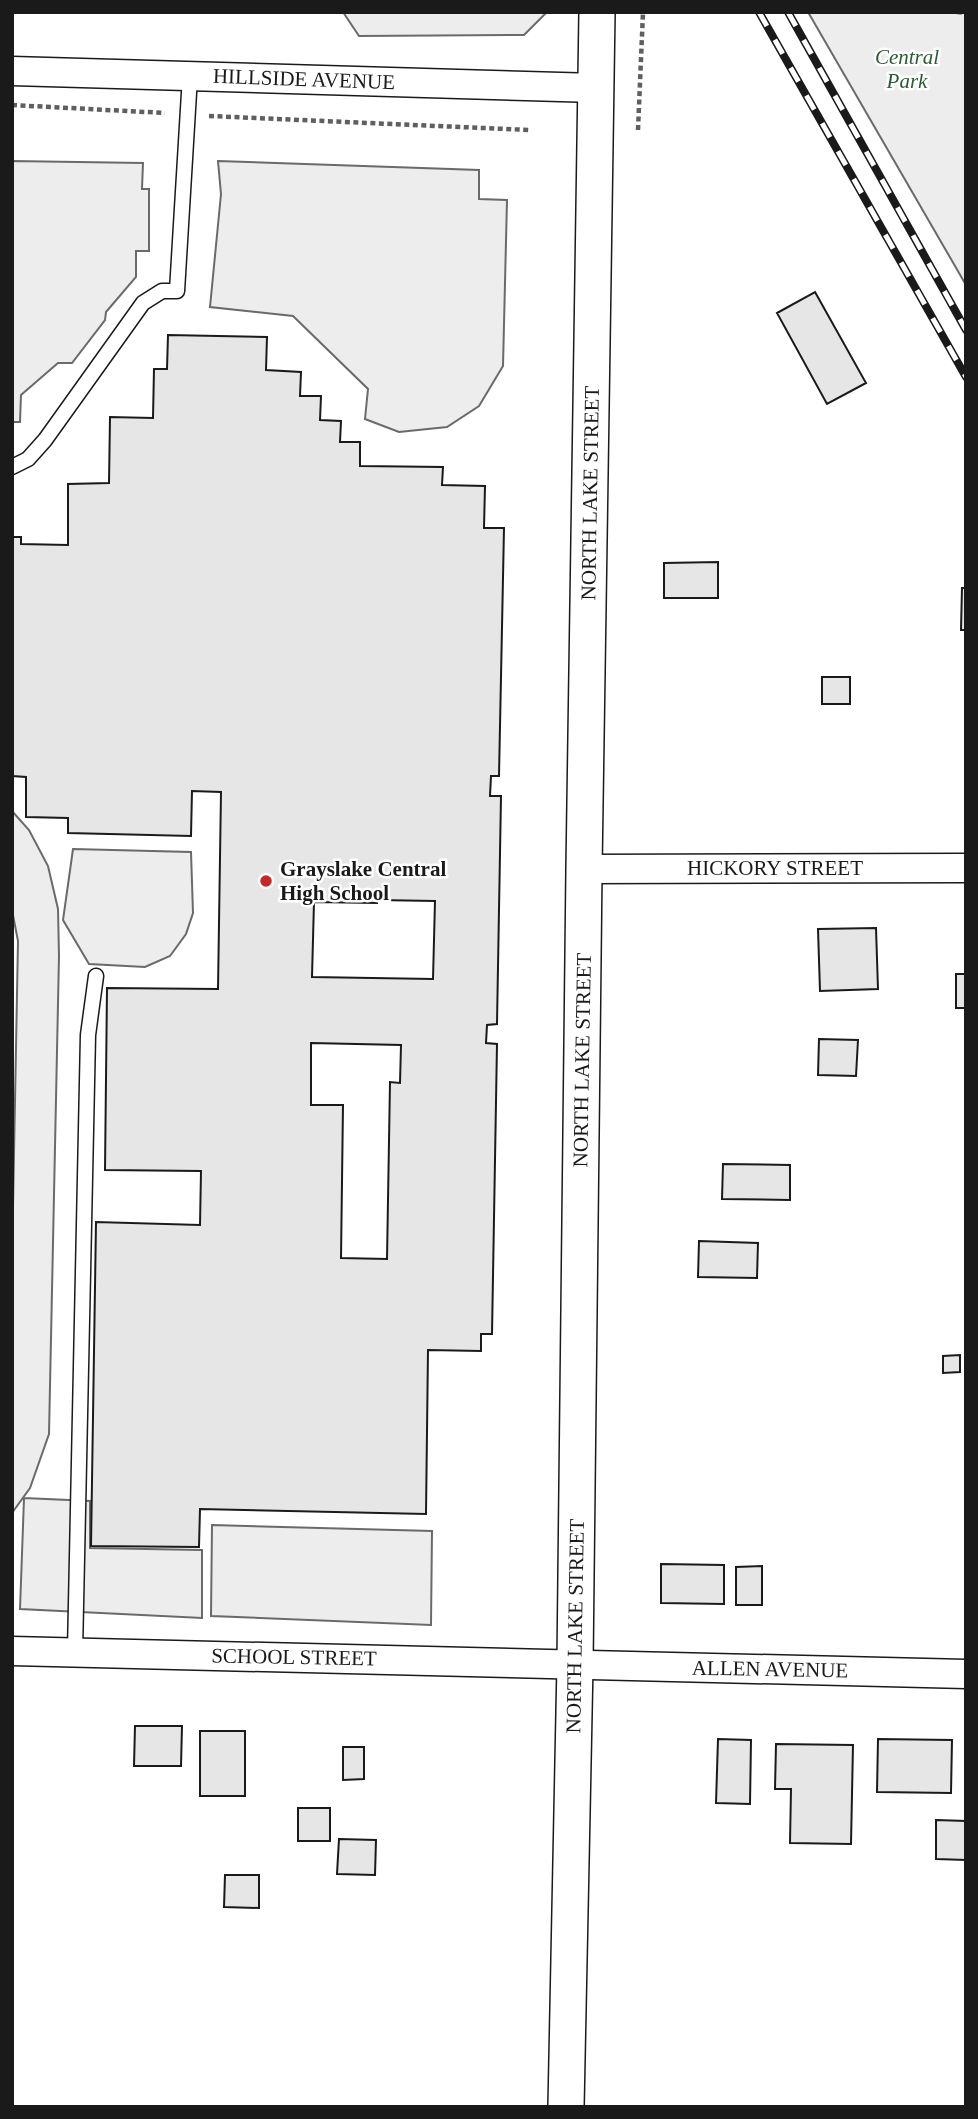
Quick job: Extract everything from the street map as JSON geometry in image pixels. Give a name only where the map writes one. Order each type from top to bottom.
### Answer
[{"type":"street","name":"NORTH LAKE STREET","points":[[566,2107],[575,1664],[597,12]]},
{"type":"street","name":"HILLSIDE AVENUE","points":[[12,71],[597,88]]},
{"type":"street","name":"HICKORY STREET","points":[[584,869],[966,868]]},
{"type":"street","name":"SCHOOL STREET","points":[[12,1651],[575,1664]]},
{"type":"street","name":"ALLEN AVENUE","points":[[575,1664],[966,1674]]},
{"type":"lane","points":[[12,467],[28,459],[45,440],[142,303],[162,290],[177,291],[190,76]]},
{"type":"lane","points":[[75,1652],[88,1035],[96,976]]},
{"type":"path","points":[[638,130],[643,12]]},
{"type":"path","points":[[957,12],[966,13]]},
{"type":"path","points":[[12,105],[529,130]]},
{"type":"shaded area","points":[[343,12],[547,12],[524,35],[359,36]]},
{"type":"shaded area","name":"Central Park","points":[[808,12],[966,12],[966,285]]},
{"type":"shaded area","points":[[12,161],[143,163],[142,189],[149,189],[149,251],[136,251],[136,277],[106,312],[105,320],[72,363],[58,363],[21,395],[20,422],[12,422]]},
{"type":"shaded area","points":[[218,161],[479,170],[479,199],[507,200],[503,366],[479,406],[447,427],[399,432],[365,419],[368,389],[293,316],[210,307],[221,194]]},
{"type":"shaded area","points":[[12,811],[29,830],[48,866],[58,909],[59,956],[49,1434],[30,1488],[12,1513],[12,1260],[18,941],[12,910]]},
{"type":"shaded area","points":[[73,849],[191,852],[193,913],[186,934],[170,956],[145,967],[89,964],[63,920]]},
{"type":"shaded area","points":[[24,1498],[90,1501],[90,1548],[202,1550],[202,1618],[20,1609]]},
{"type":"shaded area","points":[[212,1525],[432,1531],[431,1625],[211,1616]]},
{"type":"building","points":[[815,292],[866,383],[827,404],[777,313]]},
{"type":"building","points":[[168,335],[267,337],[266,370],[301,372],[300,396],[321,396],[320,420],[341,421],[340,442],[360,442],[360,466],[443,467],[442,485],[485,486],[484,528],[504,528],[499,776],[491,776],[490,796],[501,796],[497,1024],[487,1025],[486,1043],[497,1044],[492,1334],[481,1334],[481,1351],[428,1350],[426,1514],[200,1509],[199,1547],[91,1546],[96,1222],[200,1225],[201,1171],[105,1170],[107,988],[218,989],[221,792],[192,791],[191,836],[68,833],[68,818],[26,817],[26,777],[12,776],[12,537],[21,537],[21,544],[68,545],[68,484],[109,483],[110,417],[153,418],[154,369],[167,369]],"holes":[[[377,900],[435,901],[433,979],[312,977],[314,902],[377,903]],[[311,1043],[401,1045],[400,1083],[390,1082],[387,1259],[341,1258],[343,1105],[311,1105]]]},
{"type":"building","points":[[718,562],[718,598],[664,598],[664,563]]},
{"type":"building","points":[[962,588],[966,588],[966,630],[961,630]]},
{"type":"building","points":[[822,677],[850,677],[850,704],[822,704]]},
{"type":"building","points":[[876,928],[878,989],[820,991],[818,929]]},
{"type":"building","points":[[956,974],[966,974],[966,1008],[956,1008]]},
{"type":"building","points":[[819,1039],[858,1040],[856,1076],[818,1075]]},
{"type":"building","points":[[723,1164],[790,1165],[790,1200],[722,1199]]},
{"type":"building","points":[[699,1241],[758,1243],[757,1278],[698,1277]]},
{"type":"building","points":[[960,1355],[960,1372],[943,1373],[943,1356]]},
{"type":"building","points":[[661,1564],[724,1565],[724,1604],[661,1603]]},
{"type":"building","points":[[762,1566],[762,1605],[736,1605],[736,1567]]},
{"type":"building","points":[[135,1726],[182,1726],[181,1766],[134,1766]]},
{"type":"building","points":[[200,1731],[245,1731],[245,1796],[200,1796]]},
{"type":"building","points":[[718,1739],[751,1740],[750,1804],[716,1803]]},
{"type":"building","points":[[878,1739],[952,1740],[951,1793],[877,1792]]},
{"type":"building","points":[[776,1744],[853,1745],[851,1844],[790,1843],[791,1789],[775,1789]]},
{"type":"building","points":[[343,1747],[364,1747],[364,1779],[343,1780]]},
{"type":"building","points":[[298,1808],[330,1808],[330,1841],[298,1841]]},
{"type":"building","points":[[936,1820],[966,1821],[966,1860],[936,1859]]},
{"type":"building","points":[[339,1839],[376,1840],[375,1875],[337,1874]]},
{"type":"building","points":[[225,1875],[259,1875],[259,1908],[224,1907]]},
{"type":"railway","points":[[759,12],[966,377]]},
{"type":"railway","points":[[788,12],[966,330]]},
{"type":"place","name":"Grayslake Central High School","points":[[266,881]]}]
